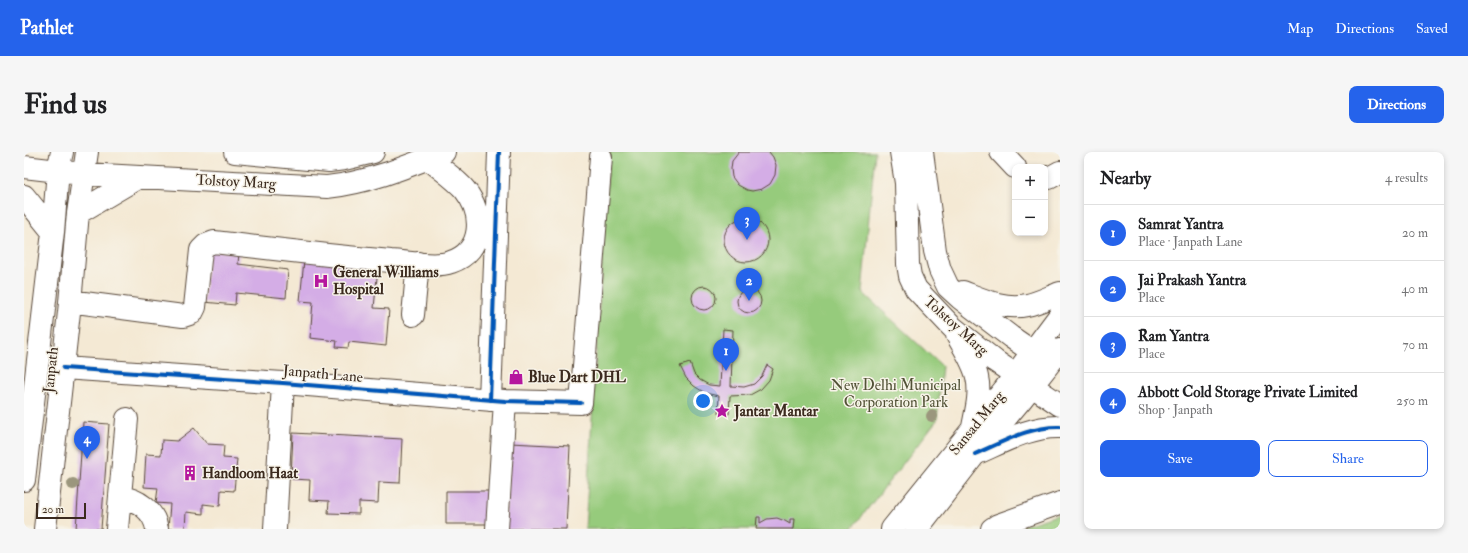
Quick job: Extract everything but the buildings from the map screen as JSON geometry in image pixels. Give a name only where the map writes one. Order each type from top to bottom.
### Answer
[{"type":"main road","name":"Janpath","points":[[45,529],[70,303],[78,213],[87,152]]},
{"type":"main road","name":"Tolstoy Marg","points":[[235,152],[329,161],[373,152]]},
{"type":"main road","points":[[497,529],[499,152]]},
{"type":"main road","name":"Tolstoy Marg","points":[[901,152],[906,183],[908,264],[910,276],[916,289],[952,327],[995,361],[1060,405]]},
{"type":"main road","name":"Tolstoy Marg","points":[[922,152],[935,251],[940,270],[948,287],[960,298],[1050,359]]},
{"type":"main road","points":[[1001,152],[1012,164]]},
{"type":"main road","name":"Tolstoy Marg","points":[[24,167],[60,161],[84,174],[327,187],[363,180],[398,170],[436,155]]},
{"type":"main road","points":[[70,303],[84,303],[183,316],[192,313],[195,306],[201,250],[206,245],[214,242],[334,256],[434,264],[451,262],[465,255],[476,242],[479,225],[474,206],[465,190],[436,155]]},
{"type":"main road","name":"Janpath Lane","points":[[63,368],[283,383],[498,401],[581,403],[601,157]]},
{"type":"main road","name":"Janpath","points":[[24,480],[30,370],[53,232],[60,161]]},
{"type":"main road","points":[[1048,178],[1060,172]]},
{"type":"main road","points":[[78,213],[139,177]]},
{"type":"main road","points":[[24,196],[53,232]]},
{"type":"main road","points":[[412,315],[418,263]]},
{"type":"main road","points":[[948,287],[994,304],[1008,306],[1029,305],[1060,293]]},
{"type":"main road","name":"Sansad Marg","points":[[892,529],[973,428],[1023,380],[1050,359],[1060,315]]},
{"type":"main road","points":[[952,327],[971,362],[977,378],[978,402],[973,428]]},
{"type":"main road","name":"Sansad Marg","points":[[917,529],[975,454],[1023,380]]},
{"type":"main road","points":[[275,529],[283,383]]},
{"type":"main road","points":[[117,529],[127,419]]},
{"type":"main road","points":[[975,454],[1032,430],[1044,427],[1060,427]]},
{"type":"main road","points":[[120,497],[131,498],[143,505],[151,514],[157,529]]},
{"type":"main road","points":[[992,529],[998,525],[1060,503]]},
{"type":"green space","name":"Jantar Mantar","points":[[609,152],[875,152],[862,292],[942,366],[937,420],[852,529],[585,529]]},
{"type":"green space","points":[[1060,514],[1060,529],[1013,529]]},
{"type":"cycle path","points":[[490,400],[499,152]]},
{"type":"cycle path","points":[[63,368],[283,383],[505,401],[581,403]]},
{"type":"cycle path","points":[[975,454],[1027,432],[1049,427],[1060,427]]},
{"type":"place","name":"Ram Yantra","points":[[747,240]]},
{"type":"place","name":"General Williams Hospital","points":[[321,281]]},
{"type":"place","name":"Jai Prakash Yantra","points":[[749,301]]},
{"type":"place","name":"Samrat Yantra","points":[[726,371]]},
{"type":"place","name":"Blue Dart DHL","points":[[516,377]]},
{"type":"place","name":"Jantar Mantar","points":[[722,411]]},
{"type":"place","name":"Abbott Cold Storage Private Limited","points":[[87,459]]},
{"type":"place","name":"Handloom Haat","points":[[190,473]]},
{"type":"park label","name":"New Delhi Municipal Corporation Park","points":[[896,394]]}]
